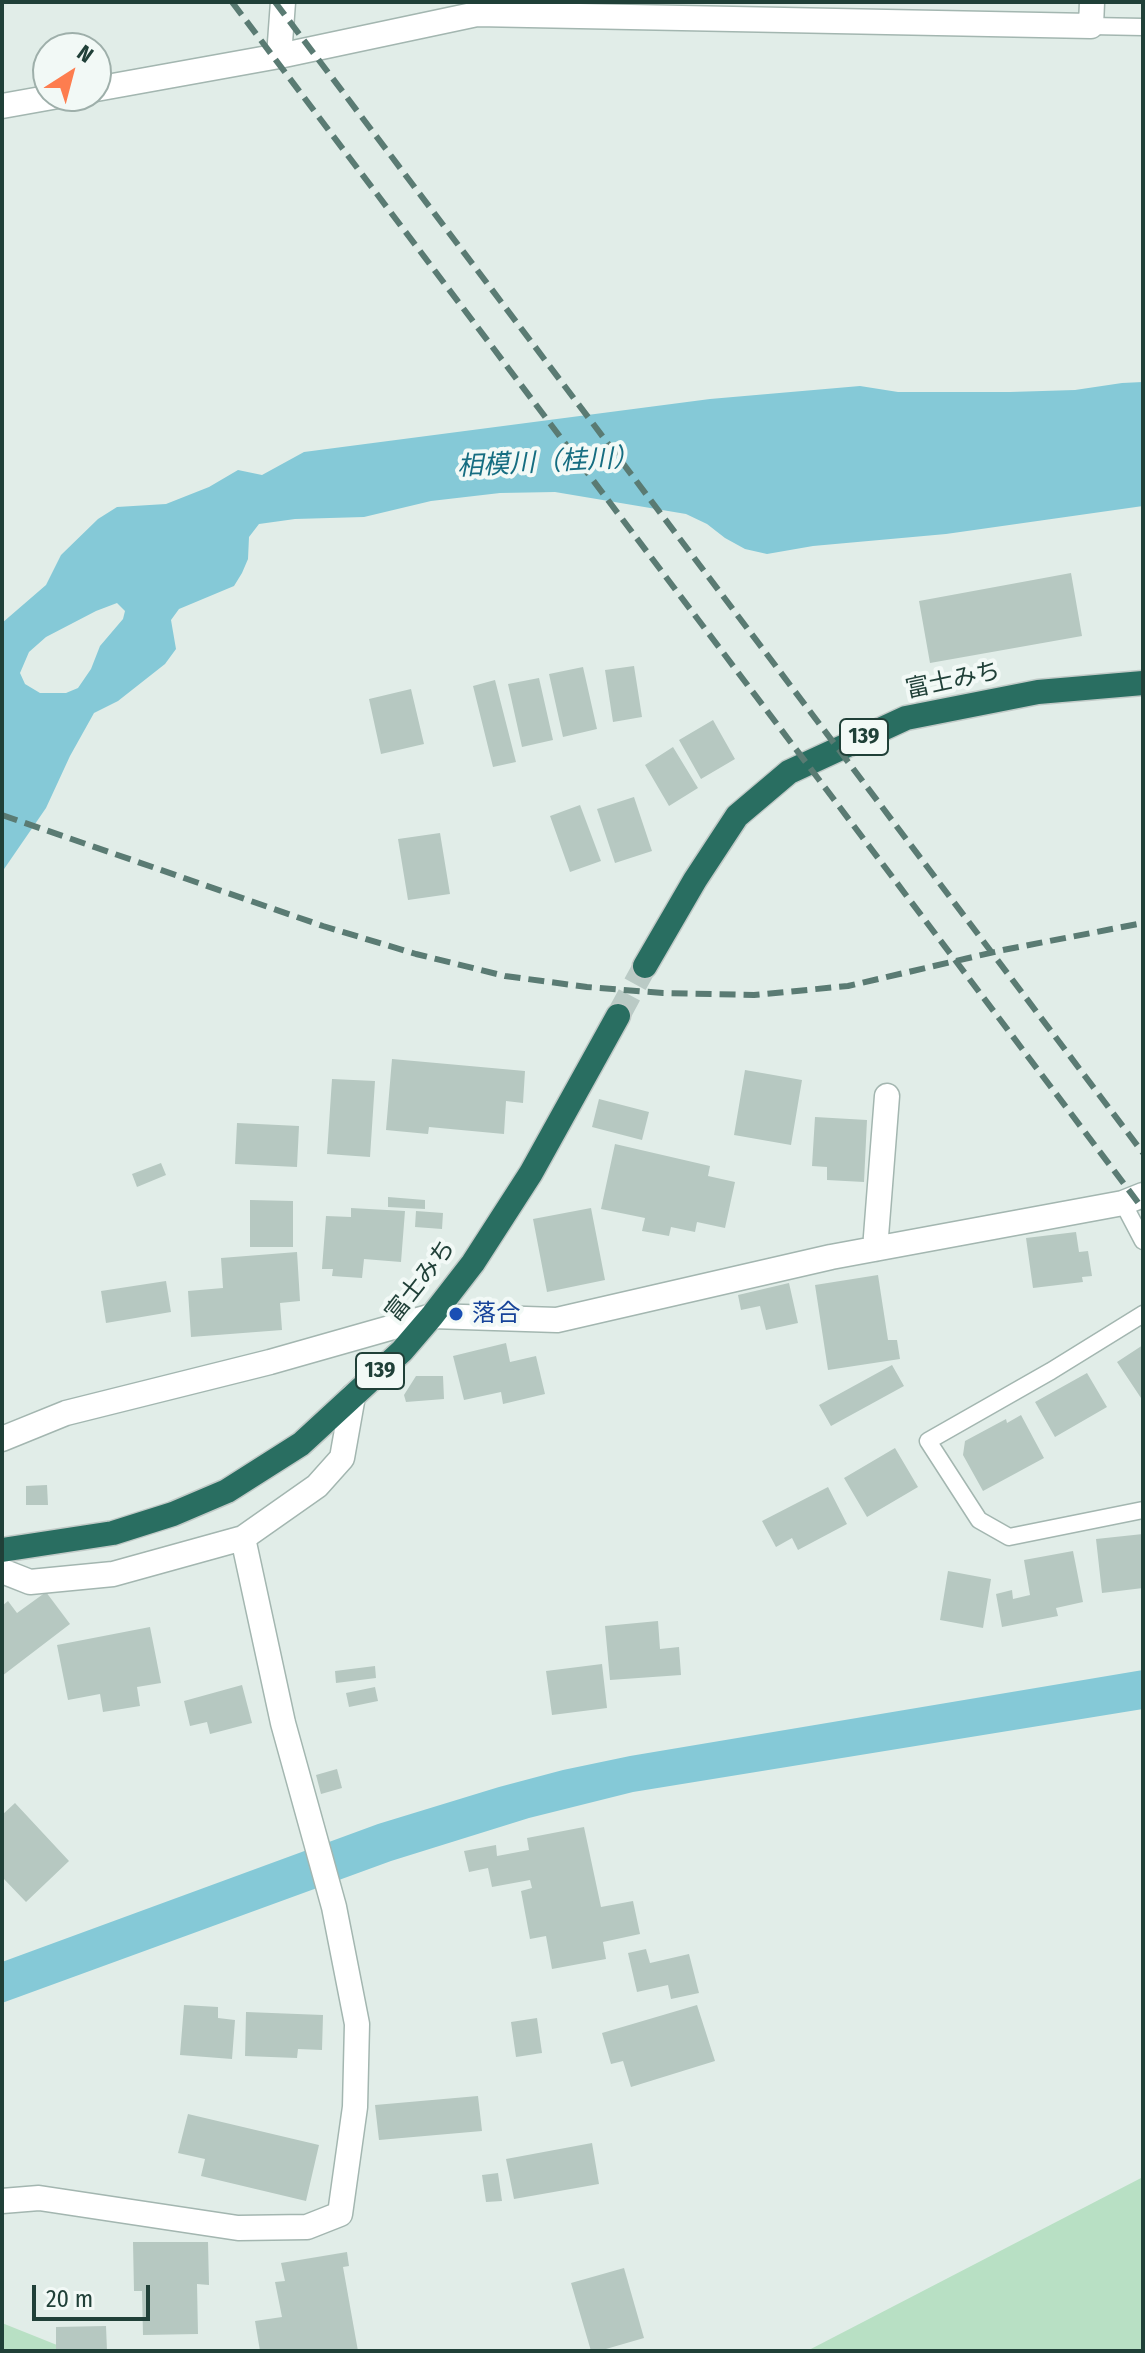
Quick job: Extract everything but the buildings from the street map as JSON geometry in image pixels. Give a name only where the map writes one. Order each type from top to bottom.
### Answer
[{"type":"highway","name":"富士みち","points":[[645,966],[737,816],[789,772],[906,718],[1038,692],[1143,683]]},
{"type":"highway","name":"富士みち","points":[[2,1550],[113,1533],[173,1514],[227,1491],[301,1444],[402,1351],[473,1263],[531,1173],[618,1016]]},
{"type":"street","points":[[279,56],[283,2]]},
{"type":"street","points":[[112,86],[279,56],[477,14],[1092,14]]},
{"type":"street","points":[[2,106],[32,101]]},
{"type":"street","points":[[875,1249],[887,1096]]},
{"type":"street","points":[[2,1439],[66,1413],[270,1362],[432,1316],[557,1320],[875,1249],[1133,1199]]},
{"type":"street","points":[[2,1571],[30,1582],[113,1574],[243,1538],[317,1486],[342,1458],[353,1396]]},
{"type":"street","points":[[2,2201],[39,2198],[238,2228],[307,2227],[340,2214],[355,2107],[357,2024],[334,1907],[283,1723],[243,1538]]},
{"type":"lane","points":[[1092,14],[1143,27]]},
{"type":"lane","points":[[1133,1199],[1143,1241]]},
{"type":"lane","points":[[1143,1314],[928,1441],[979,1520],[1009,1537],[1143,1510]]},
{"type":"green space","points":[[1143,2177],[1143,2351],[807,2351]]},
{"type":"green space","points":[[2,2323],[72,2351],[2,2351]]},
{"type":"water","name":"相模川（桂川）","points":[[1143,382],[1143,506],[946,534],[813,546],[767,554],[745,549],[686,514],[555,492],[500,493],[431,501],[364,517],[295,519],[259,524],[249,537],[248,559],[234,586],[179,609],[171,620],[176,649],[165,664],[118,701],[94,713],[46,808],[2,872],[2,623],[46,585],[61,555],[98,519],[117,507],[166,504],[209,487],[238,470],[262,475],[304,452],[710,399],[860,386],[898,392],[1010,392],[1075,390]],"holes":[[[117,603],[125,611],[123,619],[100,646],[91,669],[78,688],[66,693],[40,693],[25,684],[20,673],[29,652],[46,637]]]},
{"type":"water","points":[[1143,1670],[1143,1709],[633,1792],[529,1818],[391,1861],[2,2003],[2,1962],[378,1824],[499,1787],[630,1756]]},
{"type":"tunnel","points":[[618,1016],[645,966]]},
{"type":"railway","points":[[232,2],[1143,1209]]},
{"type":"railway","points":[[275,2],[1143,1153]]},
{"type":"railway","points":[[2,815],[323,926],[416,954],[505,976],[587,987],[754,995],[848,986],[1003,950],[1143,923]]},
{"type":"place","name":"落合","points":[[456,1314]]}]
